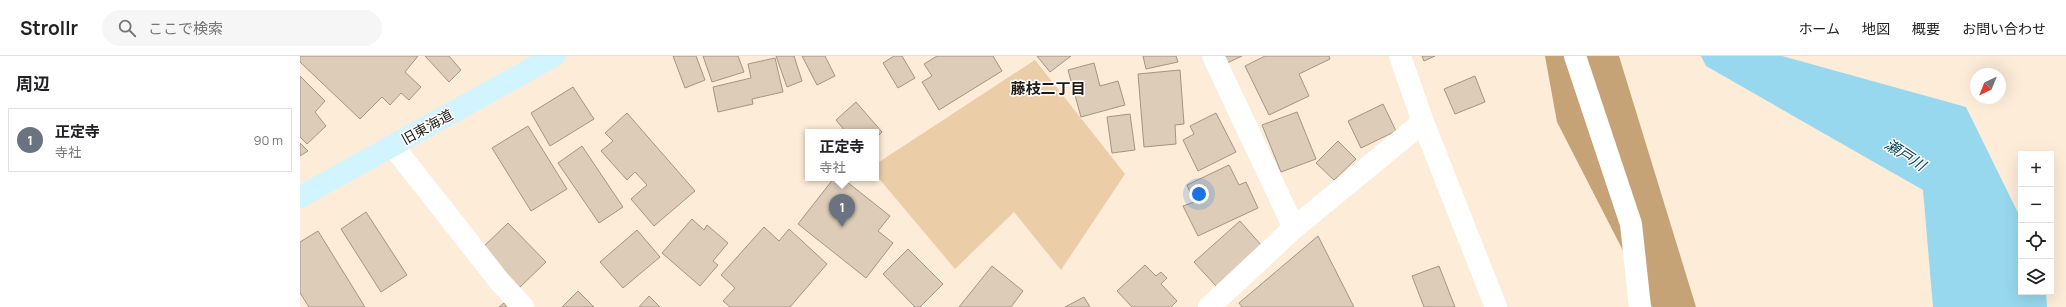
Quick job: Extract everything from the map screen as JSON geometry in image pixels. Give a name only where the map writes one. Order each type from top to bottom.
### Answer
[{"type":"street","name":"旧東海道","points":[[300,197],[554,56]]},
{"type":"street","points":[[1213,56],[1294,228]]},
{"type":"street","points":[[1400,56],[1423,122],[1496,307]]},
{"type":"street","points":[[1575,56],[1630,224],[1640,307]]},
{"type":"street","points":[[1209,307],[1294,228],[1423,122]]},
{"type":"street","points":[[393,146],[500,282],[524,307]]},
{"type":"shaded area","points":[[1545,56],[1619,56],[1696,307],[1652,307],[1557,122]]},
{"type":"shaded area","points":[[1035,60],[1125,174],[1061,270],[1014,212],[955,269],[879,179],[879,162]]},
{"type":"water","name":"瀬戸川","points":[[1701,56],[1782,56],[1966,107],[2018,213],[2018,295],[2046,295],[2047,307],[1933,307],[1923,190],[1706,66]]},
{"type":"building","points":[[300,56],[418,56],[405,72],[421,87],[409,100],[401,93],[390,105],[382,97],[360,119],[300,62]]},
{"type":"building","points":[[425,56],[449,56],[461,70],[449,82]]},
{"type":"building","points":[[673,56],[696,56],[705,80],[685,88]]},
{"type":"building","points":[[703,56],[738,56],[744,72],[712,82]]},
{"type":"building","points":[[776,56],[794,56],[802,81],[787,87]]},
{"type":"building","points":[[802,56],[825,56],[835,76],[817,85]]},
{"type":"building","points":[[894,56],[902,56],[915,78],[898,88],[883,63]]},
{"type":"building","points":[[937,56],[993,56],[1002,71],[939,110],[922,82],[932,76],[924,64]]},
{"type":"building","points":[[1037,56],[1071,56],[1050,72]]},
{"type":"building","points":[[1143,56],[1176,56],[1178,62],[1146,69]]},
{"type":"building","points":[[1224,56],[1242,56],[1227,63]]},
{"type":"building","points":[[1265,56],[1329,56],[1330,59],[1299,74],[1309,96],[1269,115],[1245,66]]},
{"type":"building","points":[[1422,56],[1435,56],[1424,61]]},
{"type":"building","points":[[775,58],[783,92],[752,99],[753,104],[718,112],[713,87],[751,78],[748,64]]},
{"type":"building","points":[[1094,63],[1100,86],[1118,81],[1125,105],[1081,117],[1068,70]]},
{"type":"building","points":[[1180,70],[1184,124],[1175,125],[1176,144],[1144,147],[1138,74]]},
{"type":"building","points":[[300,76],[325,101],[315,112],[326,126],[307,144],[300,137]]},
{"type":"building","points":[[1475,76],[1485,102],[1455,114],[1444,89]]},
{"type":"building","points":[[573,87],[594,119],[550,146],[531,113]]},
{"type":"building","points":[[856,102],[882,132],[879,135],[879,129],[844,129],[836,120]]},
{"type":"building","points":[[1383,104],[1396,131],[1361,148],[1348,121]]},
{"type":"building","points":[[1297,112],[1316,159],[1281,172],[1262,125]]},
{"type":"building","points":[[627,113],[695,191],[654,226],[631,199],[647,185],[635,172],[627,180],[601,151],[613,141],[605,133]]},
{"type":"building","points":[[1216,113],[1236,152],[1198,171],[1183,140],[1194,134],[1190,126]]},
{"type":"building","points":[[1130,114],[1135,150],[1112,153],[1107,117]]},
{"type":"building","points":[[528,126],[567,189],[531,211],[492,148]]},
{"type":"building","points":[[1338,141],[1356,159],[1334,180],[1316,163]]},
{"type":"building","points":[[300,143],[308,151],[300,156]]},
{"type":"building","points":[[582,146],[623,207],[599,223],[558,163]]},
{"type":"building","points":[[1229,165],[1239,185],[1246,182],[1258,208],[1198,236],[1183,206],[1194,202],[1187,185]]},
{"type":"building","points":[[832,181],[846,181],[890,216],[878,231],[893,243],[866,278],[798,224]]},
{"type":"building","points":[[366,212],[407,275],[381,292],[341,229]]},
{"type":"building","points":[[692,219],[704,230],[707,225],[728,243],[713,261],[718,265],[700,286],[662,253]]},
{"type":"building","points":[[1240,221],[1261,245],[1216,286],[1194,262]]},
{"type":"building","points":[[508,223],[546,262],[517,290],[479,251]]},
{"type":"building","points":[[764,227],[779,241],[789,229],[827,264],[790,307],[730,307],[723,301],[735,288],[721,275]]},
{"type":"building","points":[[637,230],[660,257],[623,288],[600,262]]},
{"type":"building","points":[[318,231],[365,307],[309,307],[300,293],[300,242]]},
{"type":"building","points":[[1318,236],[1354,307],[1242,307],[1239,303]]},
{"type":"building","points":[[908,249],[943,284],[920,307],[915,307],[883,274]]},
{"type":"building","points":[[1145,265],[1156,276],[1161,272],[1167,278],[1161,284],[1177,301],[1171,307],[1132,307],[1117,291]]},
{"type":"building","points":[[992,266],[1023,291],[1011,307],[959,307]]},
{"type":"building","points":[[1439,266],[1455,307],[1424,307],[1412,276]]},
{"type":"building","points":[[578,291],[594,307],[562,307]]},
{"type":"building","points":[[649,296],[660,307],[639,307]]},
{"type":"building","points":[[1084,297],[1090,307],[1065,307]]},
{"type":"building","points":[[504,303],[507,307],[499,307]]},
{"type":"place","name":"正定寺","points":[[842,227]]},
{"type":"district","name":"藤枝二丁目","points":[[1048,89]]}]
